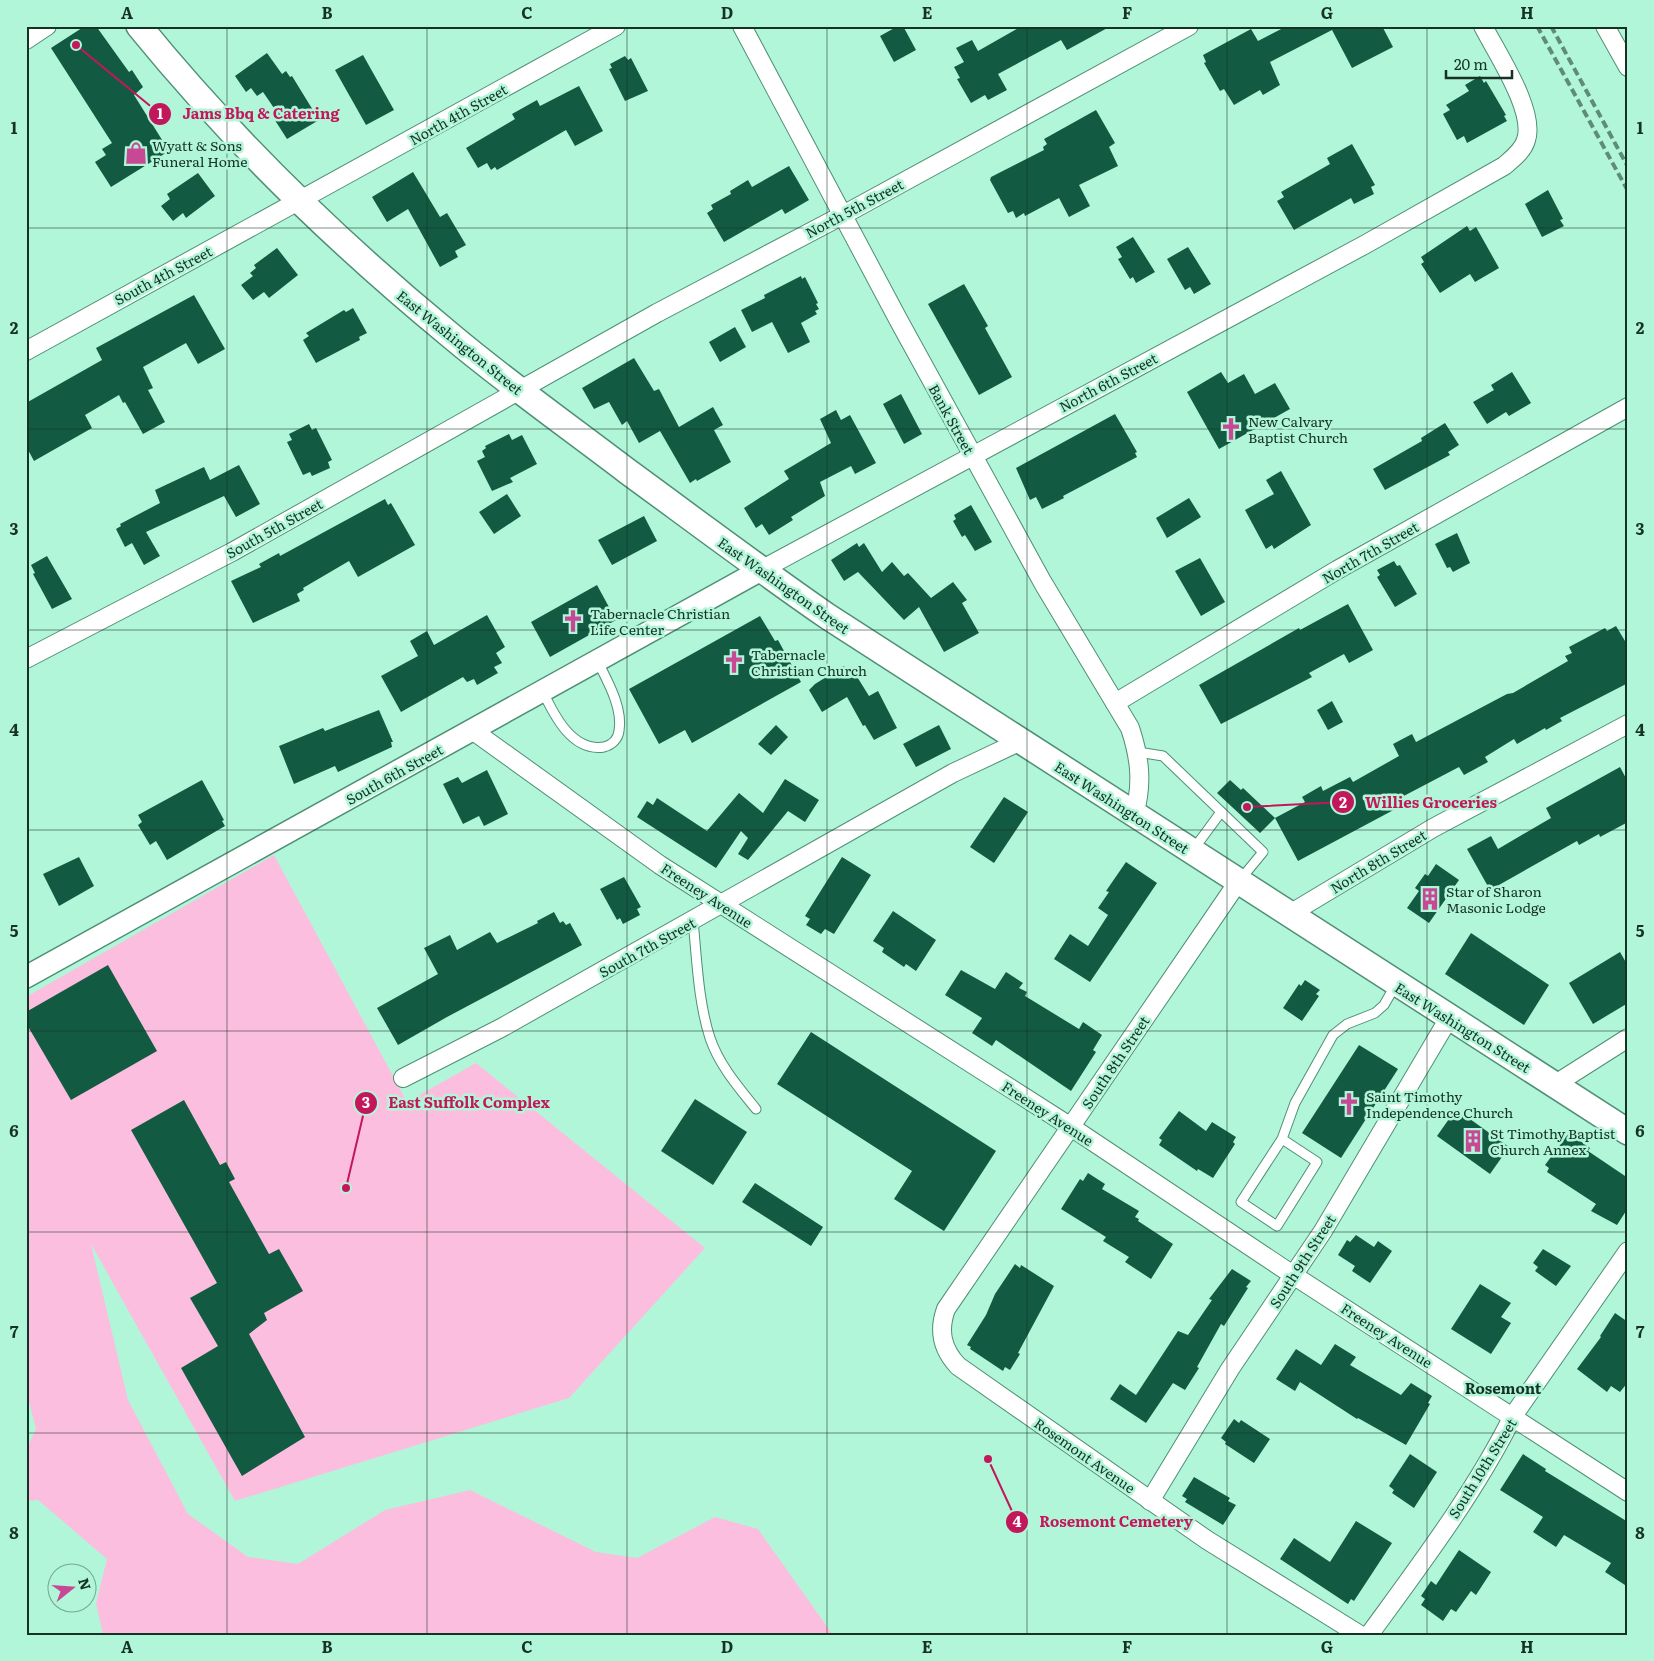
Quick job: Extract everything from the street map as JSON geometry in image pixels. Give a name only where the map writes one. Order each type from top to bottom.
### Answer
[{"type":"main road","name":"East Washington Street","points":[[139,26],[177,73],[231,132],[301,201],[384,278],[519,390],[761,570],[835,622],[1628,1132]]},
{"type":"street","points":[[26,40],[47,26]]},
{"type":"street","name":"North 4th Street","points":[[301,201],[616,26]]},
{"type":"street","name":"Bank Street","points":[[742,26],[1042,583],[1130,728],[1138,752],[1141,777],[1134,815]]},
{"type":"street","name":"North 5th Street","points":[[519,390],[657,312],[843,215],[1190,26]]},
{"type":"street","name":"North 6th Street","points":[[761,570],[1358,249],[1504,166],[1518,153],[1526,140],[1527,124],[1523,104],[1482,26]]},
{"type":"street","points":[[1605,26],[1628,67]]},
{"type":"street","name":"South 4th Street","points":[[26,351],[301,201]]},
{"type":"street","name":"South 5th Street","points":[[26,659],[232,552],[519,390]]},
{"type":"street","name":"North 7th Street","points":[[1115,703],[1337,570],[1628,407]]},
{"type":"street","name":"South 6th Street","points":[[26,977],[598,662],[761,570]]},
{"type":"street","name":"North 8th Street","points":[[1288,915],[1433,828],[1628,724]]},
{"type":"street","name":"Freeney Avenue","points":[[472,730],[660,865],[1071,1127],[1293,1275],[1514,1416],[1628,1492]]},
{"type":"street","name":"South 7th Street","points":[[403,1078],[501,1028],[953,774],[1020,741]]},
{"type":"street","name":"South 8th Street","points":[[945,1346],[942,1340],[942,1321],[946,1309],[1238,882]]},
{"type":"street","name":"South 9th Street","points":[[1150,1501],[1230,1369],[1323,1231],[1449,1018]]},
{"type":"street","points":[[1554,1085],[1628,1038]]},
{"type":"street","name":"South 10th Street","points":[[1369,1635],[1427,1554],[1500,1444],[1514,1416],[1628,1251]]},
{"type":"street","name":"Rosemont Avenue","points":[[945,1346],[950,1357],[958,1366],[1150,1501],[1207,1540],[1360,1635]]},
{"type":"lane","points":[[543,692],[566,731],[580,742],[589,746],[609,746],[616,740],[620,732],[620,723],[612,691],[598,662]]},
{"type":"lane","points":[[1138,752],[1163,756],[1263,852],[1238,882]]},
{"type":"lane","points":[[1191,852],[1221,812]]},
{"type":"lane","points":[[693,921],[702,997],[710,1039],[731,1078],[756,1109]]},
{"type":"lane","points":[[1282,1139],[1317,1162],[1276,1226],[1241,1202],[1282,1139],[1295,1103],[1333,1035],[1347,1024],[1375,1013],[1384,1005],[1396,984]]},
{"type":"shaded area","points":[[274,855],[407,1102],[476,1063],[705,1248],[569,1398],[235,1501],[91,1244],[128,1400],[188,1514],[248,1557],[298,1564],[385,1510],[470,1490],[596,1552],[637,1558],[715,1517],[758,1529],[833,1635],[103,1635],[98,1612],[98,1595],[107,1559],[38,1500],[26,1501],[26,1450],[36,1429],[26,1390],[26,1133],[30,1136],[26,1129],[26,997]]},
{"type":"building","points":[[85,26],[96,26],[129,72],[132,70],[143,87],[134,95],[169,151],[111,187],[95,162],[106,155],[102,149],[112,143],[51,48]]},
{"type":"building","points":[[898,26],[903,26],[916,50],[894,62],[880,36]]},
{"type":"building","points":[[1022,26],[1111,26],[1067,50],[1061,40],[998,74],[1007,90],[988,100],[985,95],[971,103],[957,79],[960,78],[954,67],[964,62],[956,48],[972,40],[978,51]]},
{"type":"building","points":[[1287,26],[1382,26],[1393,47],[1352,68],[1332,30],[1270,62],[1280,85],[1263,95],[1260,90],[1234,105],[1224,89],[1220,91],[1204,63],[1206,62],[1203,55],[1251,29],[1258,41]]},
{"type":"building","points":[[267,53],[282,74],[286,71],[290,77],[292,76],[319,120],[287,139],[271,114],[276,111],[263,92],[257,96],[251,88],[246,92],[235,76]]},
{"type":"building","points":[[363,55],[394,110],[366,125],[335,70]]},
{"type":"building","points":[[625,56],[628,60],[631,58],[648,91],[625,101],[609,69],[612,68],[610,64]]},
{"type":"building","points":[[1480,76],[1484,83],[1486,81],[1506,115],[1504,116],[1507,121],[1467,143],[1464,136],[1457,140],[1443,114],[1450,110],[1446,105],[1469,91],[1465,85]]},
{"type":"building","points":[[579,86],[603,131],[575,146],[566,130],[497,170],[495,167],[491,170],[487,163],[478,168],[466,148],[515,119],[512,114],[537,100],[540,106]]},
{"type":"building","points":[[1096,110],[1115,143],[1109,147],[1118,166],[1079,185],[1090,206],[1069,217],[1059,198],[1025,216],[1024,213],[1016,218],[1013,211],[1008,213],[990,180],[991,177],[1044,150],[1043,147],[1047,144],[1044,139]]},
{"type":"building","points":[[1352,144],[1375,185],[1371,187],[1374,194],[1354,204],[1351,198],[1294,230],[1277,201],[1284,197],[1281,192],[1330,164],[1327,158]]},
{"type":"building","points":[[789,166],[809,200],[785,214],[782,209],[724,242],[707,213],[713,209],[711,205],[731,194],[730,191],[748,180],[752,187]]},
{"type":"building","points":[[413,172],[440,217],[447,213],[466,245],[455,251],[458,257],[440,267],[408,209],[387,222],[372,197]]},
{"type":"building","points":[[198,173],[215,196],[186,218],[183,213],[173,221],[161,206],[170,199],[167,194]]},
{"type":"building","points":[[1548,190],[1563,219],[1560,220],[1564,226],[1542,237],[1525,204]]},
{"type":"building","points":[[1467,226],[1470,231],[1476,227],[1499,268],[1475,282],[1470,274],[1440,293],[1421,264],[1424,262],[1421,257]]},
{"type":"building","points":[[1133,237],[1155,272],[1136,283],[1133,277],[1130,279],[1118,259],[1122,257],[1116,247]]},
{"type":"building","points":[[1188,247],[1211,284],[1194,294],[1190,287],[1185,290],[1167,259]]},
{"type":"building","points":[[277,248],[298,275],[269,298],[264,292],[253,300],[241,285],[253,276],[250,273],[256,268],[254,265]]},
{"type":"building","points":[[801,276],[802,279],[805,277],[819,309],[815,311],[817,314],[801,323],[810,342],[788,353],[772,322],[752,332],[741,310],[765,298],[764,295]]},
{"type":"building","points":[[964,284],[988,326],[985,328],[1012,377],[979,395],[928,304]]},
{"type":"building","points":[[194,295],[225,349],[198,364],[186,343],[143,367],[153,388],[148,390],[165,422],[143,434],[119,395],[85,415],[92,428],[34,461],[26,446],[26,403],[102,360],[96,348]]},
{"type":"building","points":[[353,308],[367,333],[359,337],[360,340],[316,363],[303,340],[309,336],[306,333],[344,310],[346,312]]},
{"type":"building","points":[[735,327],[746,347],[720,362],[709,342]]},
{"type":"building","points":[[634,358],[654,391],[659,389],[679,427],[713,407],[723,425],[714,430],[731,462],[690,483],[660,431],[639,443],[627,421],[622,425],[609,402],[594,409],[582,388]]},
{"type":"building","name":"New Calvary Baptist Church","points":[[1221,372],[1228,383],[1244,374],[1255,394],[1275,383],[1290,409],[1219,449],[1187,392]]},
{"type":"building","points":[[1512,372],[1531,403],[1509,416],[1506,412],[1487,424],[1473,402],[1494,390],[1491,385]]},
{"type":"building","points":[[901,394],[922,434],[904,444],[883,404]]},
{"type":"building","points":[[836,410],[841,420],[850,415],[876,463],[855,474],[851,466],[820,482],[825,496],[791,517],[793,520],[769,535],[762,524],[756,528],[744,508],[789,479],[784,471],[831,443],[820,419]]},
{"type":"building","points":[[1115,414],[1137,452],[1135,453],[1137,457],[1042,509],[1036,497],[1030,500],[1016,468]]},
{"type":"building","points":[[1445,423],[1459,445],[1448,452],[1450,455],[1385,490],[1373,469],[1422,441],[1421,438]]},
{"type":"building","points":[[309,424],[312,430],[316,428],[332,460],[328,462],[330,468],[312,476],[310,472],[303,475],[287,442],[292,440],[289,434]]},
{"type":"building","points":[[509,434],[512,440],[522,435],[537,464],[510,478],[513,482],[492,491],[477,461],[485,457],[482,451],[486,448],[485,446]]},
{"type":"building","points":[[239,465],[260,504],[236,517],[224,496],[146,532],[160,556],[144,565],[132,543],[125,547],[116,529],[121,526],[120,524],[160,503],[155,490],[204,467],[210,480]]},
{"type":"building","points":[[1281,471],[1311,525],[1274,549],[1272,545],[1266,549],[1245,510],[1274,494],[1266,480]]},
{"type":"building","points":[[507,494],[521,516],[494,534],[479,512]]},
{"type":"building","points":[[1189,498],[1201,517],[1167,538],[1156,518]]},
{"type":"building","points":[[385,499],[388,505],[391,503],[415,545],[358,577],[349,561],[303,588],[304,590],[297,594],[300,601],[253,623],[231,581],[261,567],[259,564],[279,553],[280,556]]},
{"type":"building","points":[[971,505],[992,542],[975,551],[965,535],[962,537],[953,521],[956,519],[954,515]]},
{"type":"building","points":[[644,516],[657,541],[612,565],[598,540]]},
{"type":"building","points":[[1457,533],[1470,563],[1453,572],[1450,567],[1447,568],[1435,544]]},
{"type":"building","points":[[857,543],[859,547],[864,543],[882,572],[892,562],[904,576],[908,573],[931,598],[953,582],[967,600],[962,603],[979,633],[944,652],[919,607],[904,620],[858,572],[844,581],[831,560]]},
{"type":"building","points":[[47,556],[72,599],[52,609],[33,574],[35,573],[31,565]]},
{"type":"building","points":[[1200,558],[1225,602],[1201,616],[1175,571]]},
{"type":"building","points":[[1394,561],[1397,566],[1400,565],[1417,594],[1395,607],[1377,577],[1380,575],[1377,570]]},
{"type":"building","name":"Tabernacle Christian Life Center","points":[[597,585],[616,620],[550,657],[531,622]]},
{"type":"building","points":[[1348,604],[1373,650],[1349,663],[1344,654],[1309,673],[1312,677],[1221,724],[1199,685],[1299,628],[1300,630]]},
{"type":"building","points":[[487,615],[505,647],[496,653],[502,663],[494,667],[498,673],[477,685],[474,679],[467,682],[463,677],[401,712],[381,676],[418,656],[410,641],[427,631],[434,645]]},
{"type":"building","name":"Tabernacle Christian Church","points":[[760,616],[775,641],[778,640],[801,682],[692,743],[685,730],[659,744],[629,689]]},
{"type":"building","points":[[1616,626],[1628,646],[1628,683],[1560,718],[1562,721],[1546,730],[1545,728],[1517,744],[1514,739],[1485,757],[1488,762],[1464,775],[1459,767],[1398,799],[1401,806],[1298,861],[1275,818],[1305,802],[1302,797],[1321,786],[1323,791],[1350,777],[1353,782],[1399,756],[1393,744],[1412,734],[1416,742],[1507,694],[1513,693],[1568,661],[1565,656],[1572,653],[1569,647],[1605,628],[1607,631]]},
{"type":"building","points":[[844,666],[846,670],[851,667],[869,696],[878,691],[897,728],[874,740],[865,725],[863,726],[847,697],[822,712],[809,690],[815,684]]},
{"type":"building","points":[[1332,701],[1343,722],[1328,730],[1317,710]]},
{"type":"building","points":[[379,710],[393,742],[391,742],[392,747],[338,772],[335,766],[294,784],[279,746],[323,728],[325,731]]},
{"type":"building","points":[[776,725],[788,737],[771,755],[758,744]]},
{"type":"building","points":[[939,725],[951,749],[916,767],[903,744]]},
{"type":"building","points":[[1620,767],[1628,782],[1628,822],[1600,837],[1599,834],[1579,845],[1577,841],[1490,890],[1467,849],[1491,836],[1498,849],[1551,818],[1546,808]]},
{"type":"building","points":[[487,770],[508,814],[484,826],[479,816],[463,824],[443,784],[458,777],[462,783]]},
{"type":"building","points":[[785,779],[819,800],[805,822],[788,811],[748,860],[738,854],[748,838],[741,831],[716,868],[637,817],[647,801],[653,805],[657,798],[707,831],[739,793],[763,813]]},
{"type":"building","points":[[202,780],[224,820],[222,821],[225,826],[167,860],[156,841],[150,845],[138,825],[142,822],[138,815]]},
{"type":"building","points":[[1230,780],[1241,790],[1243,788],[1275,818],[1260,833],[1217,793]]},
{"type":"building","points":[[1004,797],[1028,812],[994,863],[970,847]]},
{"type":"building","points":[[79,857],[94,886],[59,906],[43,874]]},
{"type":"building","points":[[842,857],[871,875],[834,934],[825,929],[821,934],[806,925],[810,919],[805,916]]},
{"type":"building","points":[[1126,862],[1157,883],[1090,982],[1054,959],[1070,934],[1088,946],[1108,915],[1098,908],[1109,892],[1106,891]]},
{"type":"building","name":"Star of Sharon Masonic Lodge","points":[[1436,864],[1459,880],[1429,923],[1407,908],[1419,891],[1415,888],[1425,874],[1428,876]]},
{"type":"building","points":[[624,877],[641,907],[637,909],[640,915],[623,924],[620,918],[617,920],[600,889]]},
{"type":"building","points":[[893,911],[936,940],[916,971],[906,964],[904,967],[882,952],[884,948],[873,941]]},
{"type":"building","points":[[554,912],[560,923],[563,921],[566,925],[570,923],[582,945],[398,1045],[377,1008],[438,974],[424,948],[450,935],[457,950],[490,932],[497,943],[538,923],[537,921]]},
{"type":"building","points":[[1471,933],[1549,985],[1524,1025],[1445,974]]},
{"type":"building","points":[[1620,952],[1628,966],[1628,1003],[1593,1024],[1569,983]]},
{"type":"building","points":[[108,965],[157,1051],[71,1100],[26,1023],[26,1012]]},
{"type":"building","points":[[961,970],[995,989],[1006,972],[1023,983],[1019,988],[1027,992],[1025,996],[1079,1029],[1083,1022],[1102,1035],[1093,1050],[1096,1052],[1071,1091],[996,1040],[992,1046],[972,1033],[982,1018],[945,995]]},
{"type":"building","points":[[1305,980],[1320,990],[1316,994],[1319,996],[1302,1021],[1283,1008],[1299,984],[1301,986]]},
{"type":"building","points":[[811,1032],[996,1151],[944,1231],[894,1199],[912,1171],[777,1084]]},
{"type":"building","name":"Saint Timothy Independence Church","points":[[1359,1045],[1398,1069],[1341,1158],[1302,1133]]},
{"type":"building","points":[[695,1099],[747,1132],[713,1185],[661,1151]]},
{"type":"building","points":[[184,1100],[220,1165],[226,1162],[235,1179],[229,1182],[269,1254],[279,1249],[303,1291],[264,1313],[267,1320],[249,1334],[305,1437],[242,1476],[181,1368],[218,1346],[190,1298],[217,1283],[131,1130]]},
{"type":"building","name":"St Timothy Baptist Church Annex","points":[[1456,1109],[1509,1147],[1490,1174],[1437,1136]]},
{"type":"building","points":[[1179,1111],[1206,1131],[1212,1122],[1236,1137],[1233,1142],[1235,1144],[1213,1178],[1198,1169],[1197,1171],[1159,1145],[1162,1140],[1159,1138]]},
{"type":"building","points":[[1569,1133],[1590,1148],[1588,1151],[1628,1178],[1628,1208],[1617,1225],[1591,1211],[1596,1204],[1547,1172],[1549,1168],[1545,1165]]},
{"type":"building","points":[[1088,1173],[1105,1184],[1102,1189],[1139,1211],[1135,1217],[1139,1219],[1138,1221],[1173,1244],[1151,1279],[1125,1262],[1129,1257],[1103,1241],[1106,1237],[1061,1209],[1080,1179],[1083,1181]]},
{"type":"building","points":[[755,1183],[823,1227],[811,1246],[742,1202]]},
{"type":"building","points":[[1356,1235],[1374,1247],[1378,1241],[1392,1251],[1370,1283],[1352,1271],[1355,1266],[1338,1255],[1347,1240],[1350,1242]]},
{"type":"building","points":[[1543,1249],[1571,1266],[1556,1286],[1535,1271],[1538,1267],[1533,1263]]},
{"type":"building","points":[[1015,1264],[1020,1268],[1021,1265],[1054,1286],[1018,1353],[1020,1354],[1010,1370],[1005,1367],[1003,1371],[967,1345],[986,1315],[995,1294]]},
{"type":"building","points":[[1232,1269],[1251,1281],[1224,1326],[1221,1324],[1197,1367],[1199,1368],[1185,1390],[1173,1383],[1146,1423],[1110,1399],[1120,1384],[1136,1395],[1178,1331],[1188,1335],[1212,1300],[1209,1299]]},
{"type":"building","points":[[1480,1284],[1511,1303],[1501,1317],[1511,1323],[1491,1354],[1451,1329]]},
{"type":"building","points":[[1615,1313],[1628,1322],[1628,1382],[1620,1392],[1611,1386],[1607,1392],[1577,1369],[1601,1337]]},
{"type":"building","points":[[1335,1344],[1356,1357],[1350,1365],[1401,1395],[1411,1383],[1432,1396],[1428,1403],[1430,1404],[1406,1445],[1357,1419],[1300,1382],[1295,1391],[1276,1379],[1296,1349],[1321,1365]]},
{"type":"building","points":[[1234,1419],[1239,1423],[1241,1420],[1270,1439],[1254,1463],[1225,1444],[1226,1442],[1221,1438]]},
{"type":"building","points":[[1410,1454],[1437,1472],[1414,1508],[1392,1493],[1394,1490],[1389,1486]]},
{"type":"building","points":[[1523,1454],[1546,1469],[1545,1471],[1628,1522],[1628,1587],[1605,1572],[1611,1563],[1564,1535],[1556,1547],[1533,1532],[1543,1517],[1500,1490]]},
{"type":"building","points":[[1194,1477],[1230,1498],[1228,1501],[1236,1505],[1223,1525],[1185,1502],[1187,1499],[1182,1496]]},
{"type":"building","points":[[1356,1521],[1392,1543],[1354,1601],[1351,1599],[1348,1604],[1280,1559],[1294,1538],[1330,1562]]},
{"type":"building","points":[[1459,1550],[1491,1572],[1476,1595],[1471,1591],[1456,1612],[1451,1609],[1443,1621],[1421,1605],[1425,1599],[1421,1596],[1431,1581],[1436,1585]]},
{"type":"railway","points":[[1537,26],[1628,191]]},
{"type":"railway","points":[[1551,26],[1628,167]]},
{"type":"place","name":"Jams Bbq & Catering","points":[[76,45]]},
{"type":"place","name":"Wyatt & Sons Funeral Home","points":[[136,153]]},
{"type":"place","name":"New Calvary Baptist Church","points":[[1231,429]]},
{"type":"place","name":"Tabernacle Christian Life Center","points":[[573,621]]},
{"type":"place","name":"Tabernacle Christian Church","points":[[734,662]]},
{"type":"place","name":"Willies Groceries","points":[[1247,807]]},
{"type":"place","name":"Star of Sharon Masonic Lodge","points":[[1430,899]]},
{"type":"place","name":"Saint Timothy Independence Church","points":[[1349,1104]]},
{"type":"place","name":"St Timothy Baptist Church Annex","points":[[1473,1141]]},
{"type":"place","name":"East Suffolk Complex","points":[[346,1188]]},
{"type":"place","name":"Rosemont Cemetery","points":[[988,1459]]},
{"type":"district","name":"Rosemont","points":[[1503,1387]]}]
